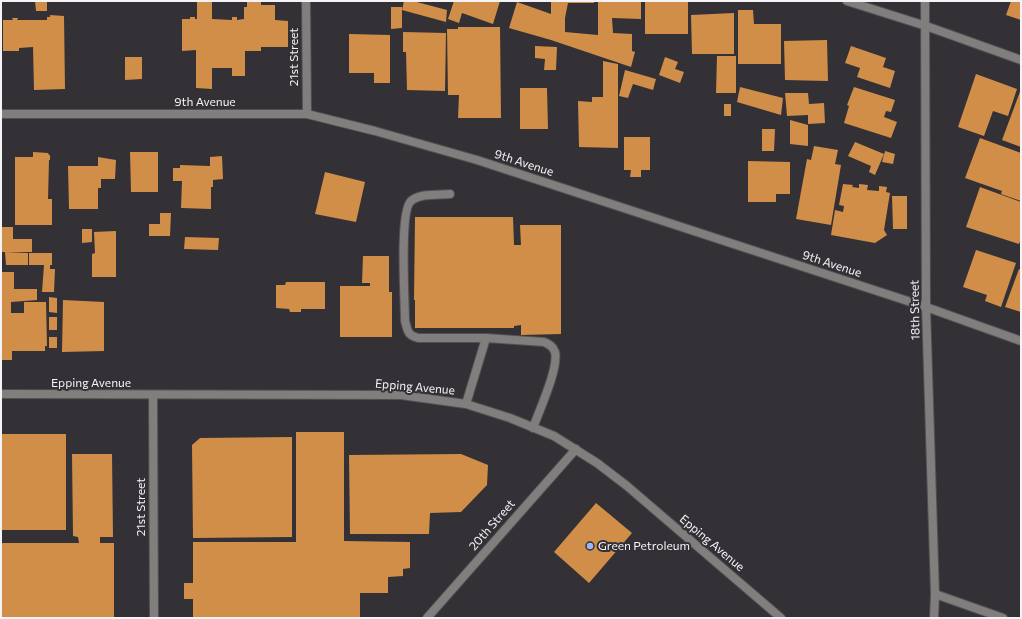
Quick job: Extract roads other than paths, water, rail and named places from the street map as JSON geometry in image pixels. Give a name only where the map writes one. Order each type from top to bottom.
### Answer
[{"type":"street","name":"21st Street","points":[[306,1],[307,114]]},
{"type":"street","points":[[847,1],[926,26],[1021,60]]},
{"type":"street","name":"18th Street","points":[[926,1],[926,307],[935,594],[934,618]]},
{"type":"street","name":"9th Avenue","points":[[1,114],[307,114],[375,131],[477,160],[926,307],[1021,341]]},
{"type":"street","points":[[450,194],[420,196],[411,201],[407,206],[403,233],[405,321],[408,332],[412,337],[418,338],[486,338],[544,342],[551,345],[555,352],[555,363],[551,379],[533,428]]},
{"type":"street","points":[[466,404],[486,338]]},
{"type":"street","name":"Epping Avenue","points":[[1,394],[401,395],[466,404],[554,436],[576,449],[627,486],[781,618]]},
{"type":"street","name":"21st Street","points":[[153,395],[154,618]]},
{"type":"street","name":"20th Street","points":[[427,618],[576,449]]},
{"type":"street","points":[[935,594],[1003,618]]},
{"type":"place","name":"Green Petroleum","points":[[590,546]]}]
